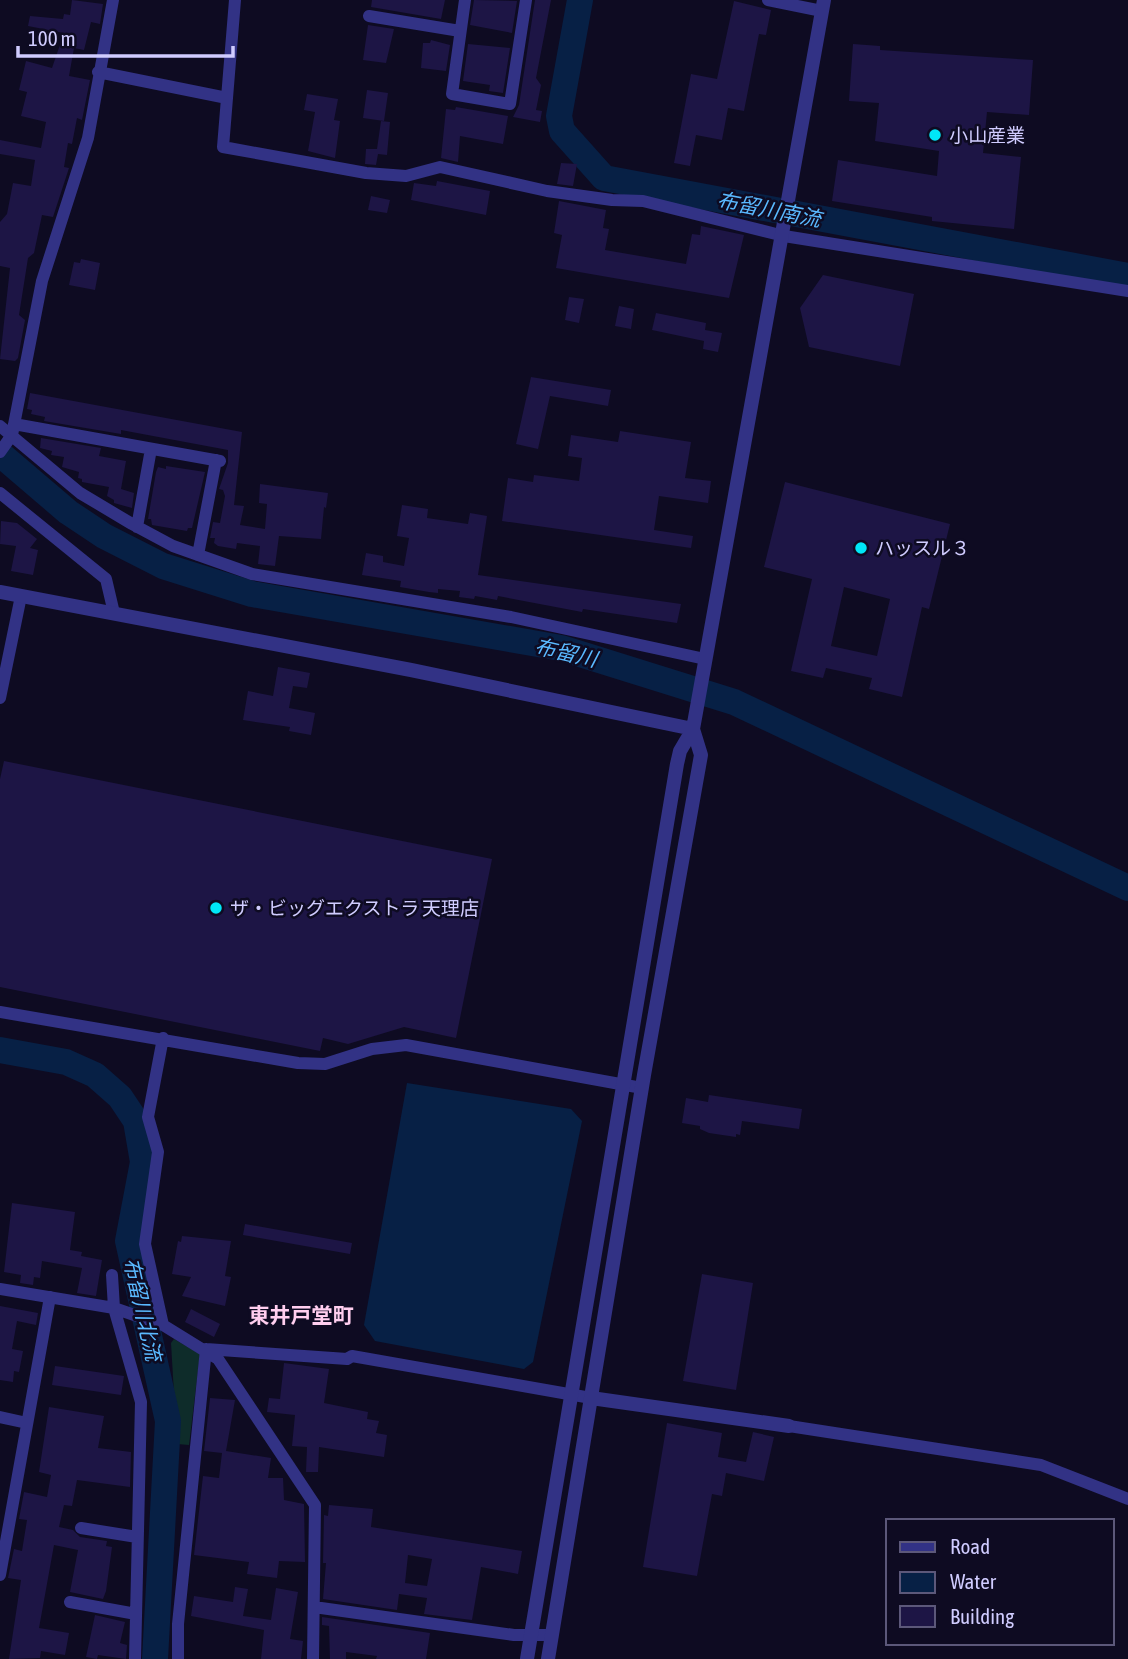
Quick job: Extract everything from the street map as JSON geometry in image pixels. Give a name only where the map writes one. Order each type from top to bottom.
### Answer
[{"type":"street","points":[[0,452],[11,433],[42,281],[88,138],[113,0]]},
{"type":"street","points":[[235,0],[223,147],[366,173],[405,176],[440,167],[547,191],[612,200],[643,201],[783,232],[1128,290]]},
{"type":"street","points":[[465,0],[452,94],[510,104],[526,0]]},
{"type":"street","points":[[527,1659],[677,764],[680,751],[694,724],[823,5],[768,0]]},
{"type":"street","points":[[369,16],[460,31]]},
{"type":"street","points":[[99,72],[227,98]]},
{"type":"street","points":[[0,426],[80,493],[137,527],[198,555],[252,574],[511,617],[704,664]]},
{"type":"street","points":[[11,433],[151,449],[218,461],[198,555]]},
{"type":"street","points":[[137,527],[151,449]]},
{"type":"street","points":[[0,494],[106,579],[114,613]]},
{"type":"street","points":[[0,592],[694,724]]},
{"type":"street","points":[[0,698],[22,596]]},
{"type":"street","points":[[548,1659],[642,1088],[701,755],[694,724]]},
{"type":"street","points":[[0,1013],[163,1038],[298,1063],[325,1064],[372,1049],[406,1045],[642,1088]]},
{"type":"street","points":[[160,1324],[145,1244],[158,1152],[148,1117],[163,1038]]},
{"type":"street","points":[[112,1275],[141,1402],[135,1659]]},
{"type":"street","points":[[0,1289],[120,1311],[160,1324],[206,1349],[218,1359],[315,1505],[313,1659]]},
{"type":"street","points":[[0,1575],[50,1297]]},
{"type":"street","points":[[206,1349],[346,1359],[352,1356],[570,1395],[1041,1465],[1128,1499]]},
{"type":"street","points":[[178,1659],[178,1624],[206,1349]]},
{"type":"street","points":[[0,1417],[27,1423]]},
{"type":"street","points":[[81,1528],[137,1537]]},
{"type":"street","points":[[71,1602],[136,1614]]},
{"type":"street","points":[[314,1607],[531,1636],[552,1635]]},
{"type":"green space","points":[[174,1339],[200,1354],[189,1445],[177,1444],[171,1343]]},
{"type":"water","points":[[407,1083],[571,1109],[582,1121],[533,1362],[524,1369],[375,1341],[364,1325]]},
{"type":"building","points":[[72,0],[103,4],[100,24],[91,22],[84,50],[74,48],[69,76],[90,80],[82,120],[77,118],[72,144],[68,143],[64,167],[69,168],[53,217],[42,215],[34,253],[28,258],[19,315],[25,320],[18,358],[15,361],[0,359],[10,268],[0,266],[0,222],[7,214],[13,183],[31,186],[35,160],[0,154],[0,140],[41,148],[46,122],[21,116],[27,92],[19,90],[26,61],[52,68],[64,33],[28,26],[30,16],[63,19],[64,14],[70,15]]},
{"type":"building","points":[[372,0],[445,0],[441,19],[371,7]]},
{"type":"building","points":[[474,0],[517,1],[512,33],[470,25]]},
{"type":"building","points":[[535,0],[551,0],[536,78],[541,85],[536,110],[542,111],[540,122],[513,117],[519,105]]},
{"type":"building","points":[[734,1],[771,10],[766,35],[759,34],[744,111],[728,108],[722,140],[696,135],[690,166],[674,163],[691,74],[717,79]]},
{"type":"building","points":[[368,25],[394,29],[386,63],[363,60]]},
{"type":"building","points":[[431,40],[450,45],[446,71],[421,68],[423,43],[430,43]]},
{"type":"building","points":[[468,44],[510,48],[503,93],[489,91],[490,85],[463,81]]},
{"type":"building","points":[[853,44],[880,46],[880,50],[1033,60],[1029,115],[987,112],[983,153],[1021,157],[1014,229],[932,221],[932,217],[832,201],[838,160],[937,176],[939,151],[875,141],[879,103],[849,101]]},
{"type":"building","points":[[367,90],[388,93],[384,121],[363,118]]},
{"type":"building","points":[[307,94],[338,99],[334,120],[340,121],[335,158],[308,151],[315,112],[304,110]]},
{"type":"building","points":[[456,107],[508,116],[503,144],[460,136],[458,162],[441,158],[446,109],[455,110]]},
{"type":"building","points":[[381,121],[390,122],[387,155],[378,154],[376,165],[365,164],[366,149],[377,149]]},
{"type":"building","points":[[561,163],[577,164],[573,186],[557,184]]},
{"type":"building","points":[[437,181],[490,191],[486,215],[411,200],[414,183],[436,186]]},
{"type":"building","points":[[371,196],[390,200],[387,213],[368,210]]},
{"type":"building","points":[[559,201],[606,210],[603,228],[609,229],[605,250],[686,264],[692,234],[700,235],[701,226],[744,235],[729,298],[556,268],[562,235],[554,233]]},
{"type":"building","points":[[81,259],[100,263],[95,290],[69,285],[74,262],[80,263]]},
{"type":"building","points":[[823,275],[914,294],[900,366],[809,347],[800,308]]},
{"type":"building","points":[[569,297],[584,299],[579,323],[565,320]]},
{"type":"building","points":[[619,306],[634,309],[631,329],[615,326]]},
{"type":"building","points":[[656,313],[706,323],[705,330],[722,333],[718,352],[703,349],[704,341],[652,330]]},
{"type":"building","points":[[531,377],[611,390],[608,406],[550,396],[538,449],[516,444]]},
{"type":"building","points":[[30,393],[242,432],[234,505],[244,506],[240,525],[265,529],[267,504],[259,503],[260,484],[328,493],[321,539],[279,536],[275,566],[258,564],[260,546],[237,543],[236,549],[218,546],[214,543],[215,538],[210,538],[213,522],[220,523],[225,496],[223,490],[219,489],[228,463],[228,450],[121,430],[121,434],[44,421],[45,417],[31,414],[32,410],[27,409]]},
{"type":"building","points":[[620,431],[691,442],[685,478],[711,481],[708,503],[659,496],[654,530],[693,536],[691,548],[502,521],[508,478],[533,482],[534,475],[579,481],[582,458],[568,456],[571,435],[618,442]]},
{"type":"building","points":[[41,438],[101,448],[99,456],[126,461],[121,489],[134,493],[132,508],[114,503],[114,500],[107,496],[109,487],[82,482],[82,479],[78,478],[79,472],[62,467],[64,457],[51,455],[52,451],[40,448]]},
{"type":"building","points":[[166,466],[205,472],[192,528],[187,531],[152,525],[151,519],[148,519],[156,472],[158,467],[166,469]]},
{"type":"building","points":[[785,482],[950,524],[929,609],[922,607],[902,697],[869,689],[872,678],[826,668],[823,678],[791,671],[812,579],[764,567]],"holes":[[[844,587],[890,599],[877,656],[831,646]]]},
{"type":"building","points":[[402,505],[428,509],[427,518],[468,524],[470,513],[487,516],[478,575],[681,604],[677,623],[583,609],[582,612],[498,596],[497,600],[475,596],[474,599],[459,597],[460,591],[438,589],[438,593],[429,592],[400,587],[401,581],[362,575],[366,553],[383,556],[383,562],[404,566],[409,538],[397,536]]},
{"type":"building","points":[[1,521],[17,523],[37,539],[30,548],[38,550],[33,575],[11,571],[16,546],[0,544]]},
{"type":"building","points":[[278,667],[310,673],[307,688],[293,686],[289,708],[315,713],[311,735],[289,731],[290,727],[243,720],[248,691],[273,696]]},
{"type":"building","points":[[4,761],[492,859],[456,1038],[404,1027],[348,1044],[323,1038],[320,1051],[0,987],[0,779]]},
{"type":"building","points":[[709,1095],[802,1109],[799,1129],[742,1121],[740,1135],[736,1134],[736,1137],[709,1133],[700,1129],[700,1126],[682,1123],[686,1098],[708,1102]]},
{"type":"building","points":[[12,1203],[75,1212],[70,1250],[82,1252],[81,1256],[102,1260],[96,1296],[77,1293],[82,1268],[42,1261],[40,1278],[34,1277],[33,1285],[20,1283],[21,1275],[4,1272]]},
{"type":"building","points":[[245,1224],[352,1243],[350,1254],[243,1235]]},
{"type":"building","points":[[182,1236],[231,1241],[225,1276],[231,1277],[225,1306],[182,1296],[191,1277],[172,1274],[178,1241],[181,1242]]},
{"type":"building","points":[[702,1274],[753,1283],[736,1390],[683,1381]]},
{"type":"building","points":[[0,1306],[38,1313],[36,1325],[17,1321],[12,1349],[23,1351],[19,1372],[14,1371],[13,1382],[0,1380]]},
{"type":"building","points":[[191,1309],[220,1324],[214,1337],[185,1322]]},
{"type":"building","points":[[284,1363],[329,1369],[324,1403],[368,1412],[367,1419],[379,1421],[376,1433],[387,1435],[384,1457],[319,1447],[318,1472],[306,1472],[307,1447],[292,1446],[295,1415],[267,1412],[269,1398],[280,1399]]},
{"type":"building","points":[[55,1366],[124,1376],[121,1395],[52,1385]]},
{"type":"building","points":[[210,1398],[235,1400],[226,1451],[271,1458],[268,1478],[283,1478],[284,1500],[304,1504],[305,1562],[279,1561],[277,1578],[247,1574],[249,1562],[194,1555],[203,1476],[219,1478],[222,1453],[204,1451]]},
{"type":"building","points":[[49,1407],[104,1416],[98,1448],[131,1452],[130,1487],[77,1480],[72,1506],[64,1505],[59,1527],[73,1530],[80,1537],[107,1541],[106,1546],[112,1547],[103,1599],[70,1592],[78,1550],[54,1545],[39,1628],[69,1633],[65,1655],[41,1651],[40,1658],[9,1659],[21,1580],[8,1578],[14,1549],[22,1551],[27,1520],[19,1519],[24,1492],[47,1497],[51,1475],[39,1472]]},
{"type":"building","points":[[667,1423],[722,1433],[718,1457],[746,1462],[753,1432],[774,1437],[764,1481],[726,1473],[722,1496],[712,1494],[697,1576],[643,1567]]},
{"type":"building","points":[[329,1505],[373,1509],[371,1527],[522,1551],[518,1574],[481,1567],[472,1620],[424,1614],[427,1598],[399,1594],[397,1610],[323,1599],[326,1563],[323,1563],[324,1515],[328,1516]],"holes":[[[408,1555],[432,1559],[427,1586],[405,1583]]]},
{"type":"building","points":[[235,1587],[248,1589],[243,1616],[271,1620],[276,1588],[298,1592],[290,1639],[303,1641],[301,1659],[261,1659],[264,1630],[191,1616],[194,1596],[233,1602]]},
{"type":"building","points":[[95,1615],[125,1622],[120,1643],[127,1645],[126,1659],[98,1655],[97,1659],[86,1657]]},
{"type":"building","points":[[322,1617],[430,1633],[426,1659],[376,1659],[377,1656],[346,1652],[346,1659],[330,1659],[329,1626],[322,1625]]},
{"type":"waterway","name":"布留川南流","points":[[580,0],[559,116],[562,131],[604,178],[1128,276]]},
{"type":"waterway","name":"布留川","points":[[0,454],[68,512],[104,536],[163,566],[252,594],[561,648],[734,702],[1128,888]]},
{"type":"waterway","name":"布留川北流","points":[[0,1050],[66,1062],[95,1075],[120,1097],[136,1121],[143,1162],[128,1241],[168,1421],[155,1659]]},
{"type":"place","name":"小山産業","points":[[935,135]]},
{"type":"place","name":"ハッスル３","points":[[861,548]]},
{"type":"place","name":"ザ・ビッグエクストラ 天理店","points":[[216,908]]},
{"type":"district","name":"東井戸堂町","points":[[301,1315]]}]
